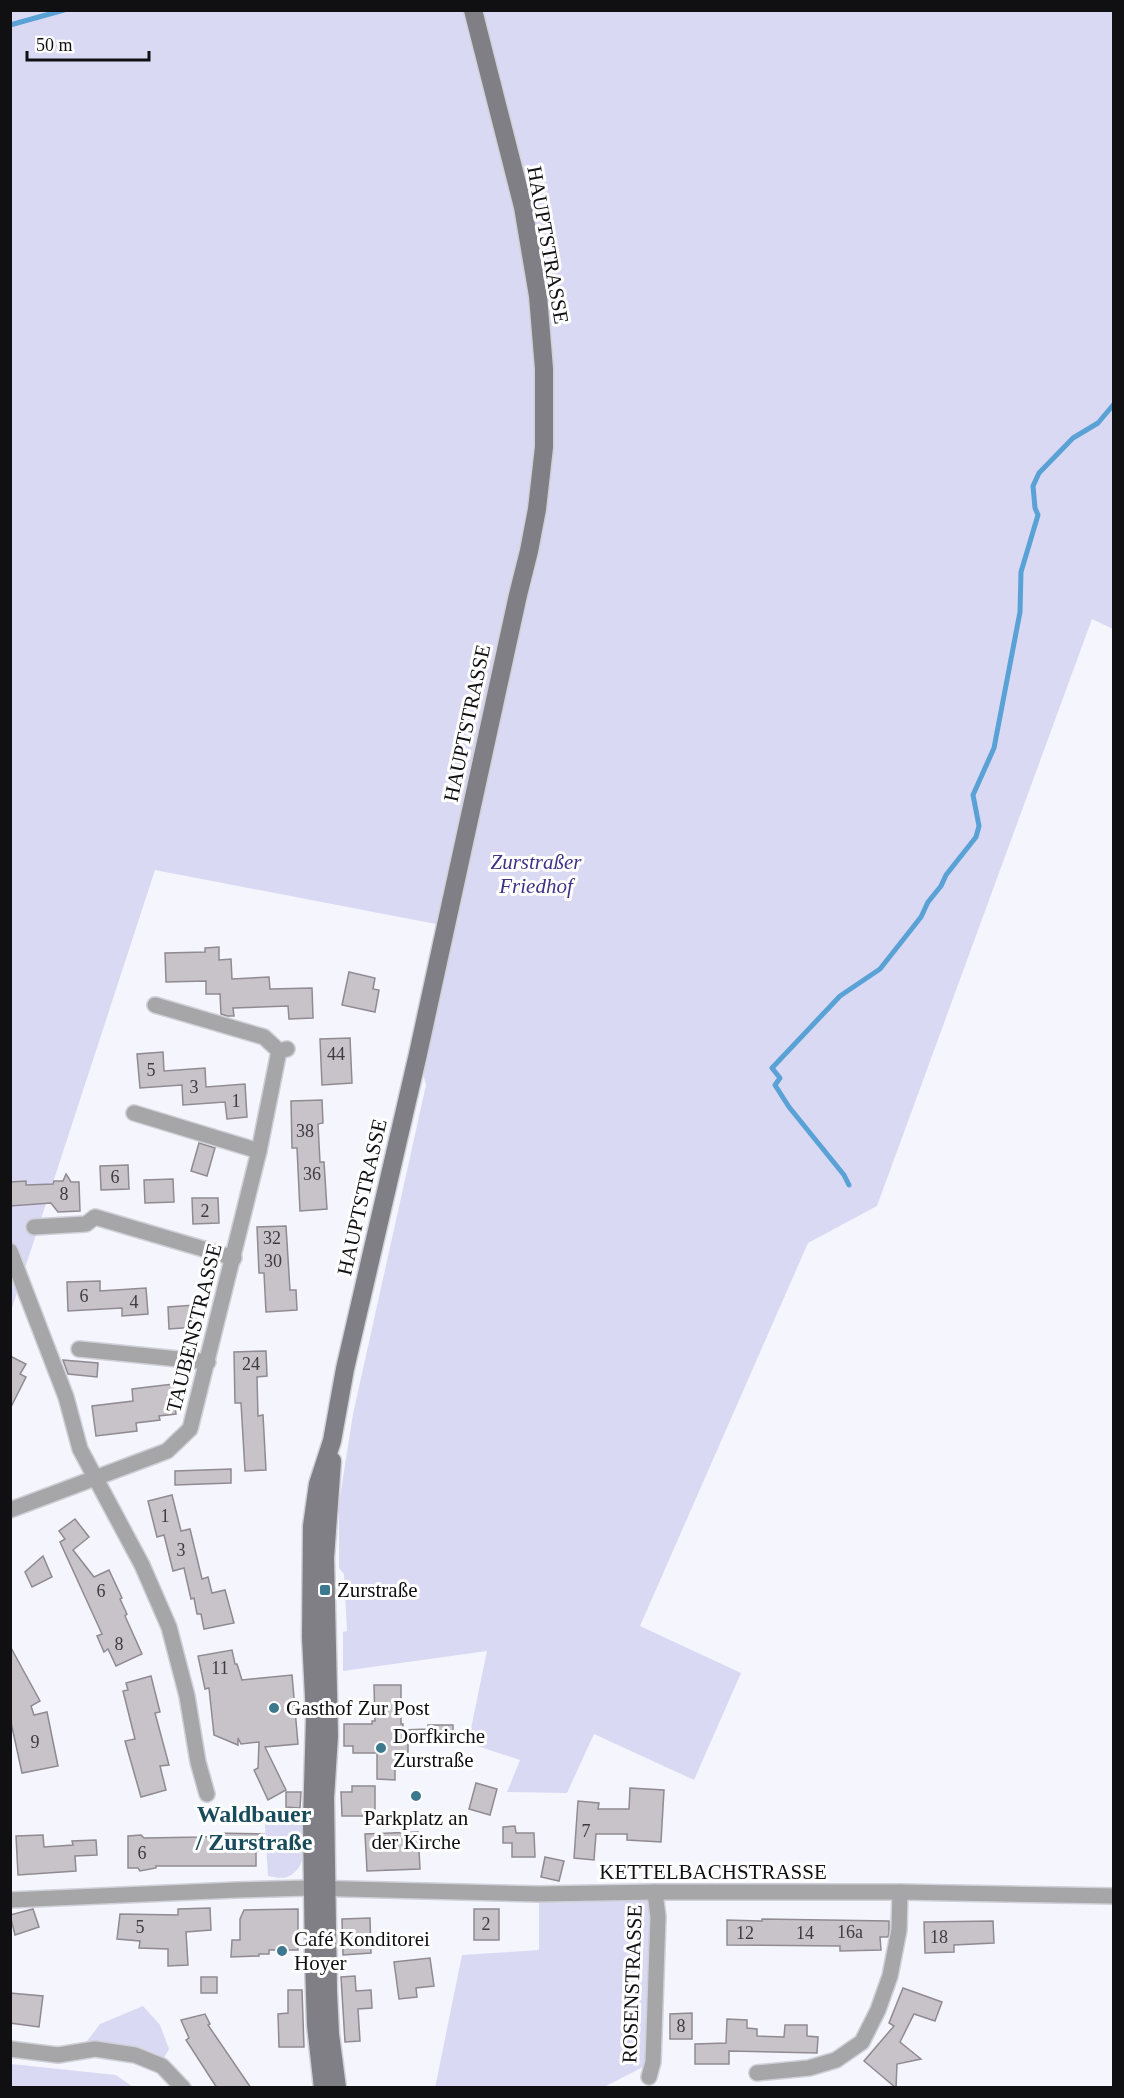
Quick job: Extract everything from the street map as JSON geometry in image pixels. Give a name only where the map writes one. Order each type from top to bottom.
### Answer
[{"type":"main road","name":"HAUPTSTRASSE","points":[[337,2088],[330,2034],[320,1888],[311,1637],[312,1526],[318,1484],[332,1441],[345,1369],[418,1054],[529,551],[537,509],[544,447],[544,369],[536,285],[523,207],[473,10]]},
{"type":"main road","name":"HAUPTSTRASSE","points":[[320,1888],[316,2025],[322,2088]]},
{"type":"street","name":"TAUBENSTRASSE","points":[[10,1510],[167,1451],[190,1429],[234,1258],[283,1050],[264,1037],[155,1005]]},
{"type":"street","points":[[134,1113],[259,1151]]},
{"type":"street","points":[[34,1227],[86,1224],[95,1217],[234,1258]]},
{"type":"street","points":[[10,1251],[66,1397],[80,1449],[142,1565],[169,1627],[187,1696],[198,1762],[207,1794]]},
{"type":"street","points":[[79,1348],[208,1362]]},
{"type":"street","name":"KETTELBACHSTRASSE","points":[[10,1900],[320,1888],[539,1894],[900,1892],[1113,1896]]},
{"type":"street","name":"ROSENSTRASSE","points":[[649,2077],[653,2062],[658,1917],[655,1892]]},
{"type":"street","points":[[757,2073],[809,2068],[827,2063],[836,2060],[862,2042],[878,2010],[890,1976],[899,1930],[900,1892]]},
{"type":"street","points":[[10,2049],[58,2055],[95,2049],[135,2055],[162,2066],[183,2088]]},
{"type":"green space","name":"Zurstraßer Friedhof","points":[[11,11],[1113,11],[1113,629],[1092,619],[877,1206],[808,1243],[640,1626],[741,1673],[694,1780],[594,1734],[567,1793],[507,1792],[520,1760],[468,1743],[487,1651],[343,1671],[343,1632],[347,1631],[344,1574],[339,1568],[339,1503],[353,1414],[426,1085],[418,1054],[436,924],[155,870],[11,1311]]},
{"type":"green space","points":[[264,1810],[303,1810],[305,1838],[303,1857],[300,1866],[287,1877],[268,1876]]},
{"type":"green space","points":[[655,1892],[653,2062],[604,2087],[435,2088],[462,1955],[539,1950],[539,1894]]},
{"type":"green space","points":[[143,2006],[160,2025],[169,2049],[162,2061],[84,2045],[100,2024]]},
{"type":"green space","points":[[11,2064],[116,2075],[133,2087],[11,2087]]},
{"type":"building","points":[[219,947],[219,960],[231,959],[232,979],[269,977],[270,989],[312,988],[313,1018],[289,1019],[288,1006],[233,1008],[234,1016],[227,1016],[221,1014],[220,994],[206,994],[206,981],[166,982],[165,953],[205,952],[205,948]]},
{"type":"building","points":[[349,972],[375,978],[373,989],[379,990],[375,1012],[342,1005]]},
{"type":"building","points":[[350,1038],[352,1083],[322,1085],[320,1039]]},
{"type":"building","points":[[163,1052],[164,1071],[205,1068],[206,1087],[245,1084],[247,1117],[227,1119],[225,1102],[183,1105],[182,1085],[140,1088],[137,1054]]},
{"type":"building","points":[[322,1100],[323,1123],[318,1124],[320,1162],[324,1162],[327,1209],[300,1211],[297,1148],[292,1148],[291,1101]]},
{"type":"building","points":[[199,1143],[215,1148],[207,1176],[191,1171]]},
{"type":"building","points":[[128,1165],[129,1189],[101,1190],[100,1166]]},
{"type":"building","points":[[66,1174],[71,1182],[79,1182],[80,1211],[58,1212],[51,1203],[10,1206],[10,1182],[26,1181],[26,1185],[53,1184],[54,1181],[63,1181]]},
{"type":"building","points":[[173,1179],[174,1202],[145,1203],[144,1180]]},
{"type":"building","points":[[192,1198],[218,1198],[219,1223],[193,1224]]},
{"type":"building","points":[[286,1226],[290,1290],[296,1290],[297,1310],[266,1312],[264,1273],[259,1273],[257,1227]]},
{"type":"building","points":[[100,1281],[100,1291],[146,1288],[148,1314],[122,1316],[122,1308],[68,1311],[67,1282]]},
{"type":"building","points":[[195,1305],[196,1327],[169,1329],[168,1307]]},
{"type":"building","points":[[266,1351],[267,1376],[257,1377],[258,1416],[263,1415],[266,1470],[245,1471],[241,1403],[235,1403],[234,1352]]},
{"type":"building","points":[[10,1356],[26,1364],[20,1374],[26,1377],[10,1409]]},
{"type":"building","points":[[63,1360],[98,1363],[97,1377],[68,1374]]},
{"type":"building","points":[[173,1384],[176,1414],[159,1416],[160,1420],[136,1423],[137,1431],[96,1436],[92,1406],[133,1401],[132,1389]]},
{"type":"building","points":[[231,1469],[231,1483],[175,1485],[175,1471]]},
{"type":"building","points":[[172,1495],[181,1531],[190,1529],[202,1579],[208,1577],[212,1593],[225,1590],[234,1623],[204,1629],[201,1614],[197,1614],[194,1598],[191,1599],[184,1568],[173,1571],[164,1535],[157,1537],[148,1501]]},
{"type":"building","points":[[75,1519],[89,1537],[73,1550],[94,1577],[109,1570],[122,1598],[120,1599],[127,1614],[125,1616],[142,1654],[116,1666],[108,1649],[104,1652],[97,1636],[102,1634],[60,1542],[65,1539],[59,1531]]},
{"type":"building","points":[[43,1556],[52,1577],[32,1587],[25,1572]]},
{"type":"building","points":[[10,1646],[40,1701],[31,1706],[34,1715],[47,1712],[58,1766],[22,1773],[10,1718]]},
{"type":"building","points":[[232,1650],[242,1680],[292,1675],[298,1744],[265,1747],[286,1790],[268,1800],[254,1770],[258,1768],[259,1742],[241,1744],[238,1738],[238,1745],[214,1735],[209,1688],[205,1689],[198,1656]]},
{"type":"building","points":[[151,1676],[160,1712],[155,1713],[169,1765],[160,1766],[166,1790],[141,1797],[125,1741],[135,1739],[123,1691],[128,1690],[126,1683]]},
{"type":"building","points":[[374,1685],[401,1685],[403,1730],[428,1729],[428,1725],[453,1725],[453,1742],[408,1742],[408,1752],[401,1752],[401,1760],[395,1760],[395,1780],[377,1779],[377,1753],[353,1753],[353,1746],[344,1746],[344,1724],[372,1724],[372,1721],[375,1721]]},
{"type":"building","points":[[476,1783],[497,1789],[490,1815],[469,1809]]},
{"type":"building","points":[[352,1786],[375,1786],[375,1816],[342,1816],[341,1792],[352,1792]]},
{"type":"building","points":[[630,1788],[664,1790],[661,1842],[627,1840],[627,1834],[596,1834],[594,1860],[574,1858],[578,1801],[599,1803],[598,1809],[629,1809]]},
{"type":"building","points":[[286,1792],[301,1792],[300,1808],[286,1807]]},
{"type":"building","points":[[515,1826],[516,1833],[534,1833],[535,1857],[512,1857],[512,1843],[503,1843],[503,1827]]},
{"type":"building","points":[[418,1832],[420,1869],[367,1871],[365,1834]]},
{"type":"building","points":[[213,1833],[264,1834],[264,1851],[256,1851],[256,1866],[156,1866],[156,1868],[140,1871],[138,1868],[128,1868],[128,1836],[203,1837],[213,1836]]},
{"type":"building","points":[[43,1835],[44,1847],[73,1845],[72,1841],[96,1840],[97,1855],[75,1856],[76,1871],[18,1875],[16,1836]]},
{"type":"building","points":[[545,1857],[564,1861],[559,1881],[541,1877]]},
{"type":"building","points":[[210,1908],[211,1930],[186,1932],[188,1965],[168,1966],[168,1949],[139,1948],[140,1941],[117,1939],[120,1914],[178,1915],[178,1909]]},
{"type":"building","points":[[33,1909],[39,1927],[15,1935],[10,1915]]},
{"type":"building","points":[[298,1909],[298,1950],[269,1950],[269,1954],[259,1954],[259,1956],[231,1957],[232,1940],[240,1940],[240,1919],[244,1910]]},
{"type":"building","points":[[474,1909],[499,1909],[499,1940],[474,1940]]},
{"type":"building","points":[[370,1918],[371,1953],[343,1955],[342,1919]]},
{"type":"building","points":[[762,1919],[889,1921],[889,1933],[888,1937],[880,1937],[881,1950],[840,1951],[840,1946],[727,1945],[727,1920],[762,1921]]},
{"type":"building","points":[[993,1921],[994,1943],[954,1945],[954,1952],[925,1953],[924,1922]]},
{"type":"building","points":[[430,1958],[434,1986],[416,1988],[417,1997],[399,1999],[394,1962]]},
{"type":"building","points":[[355,1976],[356,1991],[371,1990],[372,2008],[358,2009],[360,2041],[345,2042],[341,1977]]},
{"type":"building","points":[[201,1977],[217,1977],[217,1993],[201,1993]]},
{"type":"building","points":[[903,1988],[942,2002],[935,2021],[914,2014],[900,2042],[921,2059],[897,2064],[896,2088],[864,2061],[894,2026],[889,2023]]},
{"type":"building","points":[[288,1990],[302,1990],[304,2047],[279,2047],[278,2014],[288,2013]]},
{"type":"building","points":[[10,1993],[43,1996],[39,2027],[10,2023]]},
{"type":"building","points":[[692,2013],[692,2039],[670,2039],[670,2014]]},
{"type":"building","points":[[205,2014],[210,2024],[208,2025],[251,2088],[217,2088],[186,2040],[189,2038],[181,2020]]},
{"type":"building","points":[[727,2019],[747,2020],[747,2028],[757,2029],[757,2036],[784,2037],[785,2025],[807,2025],[807,2036],[818,2037],[817,2053],[729,2051],[729,2064],[695,2064],[695,2044],[726,2043]]},
{"type":"waterway","points":[[10,25],[64,10]]},
{"type":"waterway","points":[[849,1185],[844,1175],[789,1107],[775,1085],[780,1078],[772,1068],[840,996],[880,969],[921,917],[946,875],[976,837],[979,826],[973,795],[994,748],[1020,612],[1021,572],[1038,515],[1033,486],[1039,473],[1073,438],[1098,423],[1114,404]]},
{"type":"place","name":"Zurstraße","points":[[325,1590]]},
{"type":"place","name":"Gasthof Zur Post","points":[[274,1708]]},
{"type":"place","name":"Dorfkirche Zurstraße","points":[[381,1748]]},
{"type":"place","name":"Parkplatz an der Kirche","points":[[416,1796]]},
{"type":"place","name":"Café Konditorei Hoyer","points":[[282,1951]]},
{"type":"district","name":"Waldbauer / Zurstraße","points":[[254,1828]]}]
